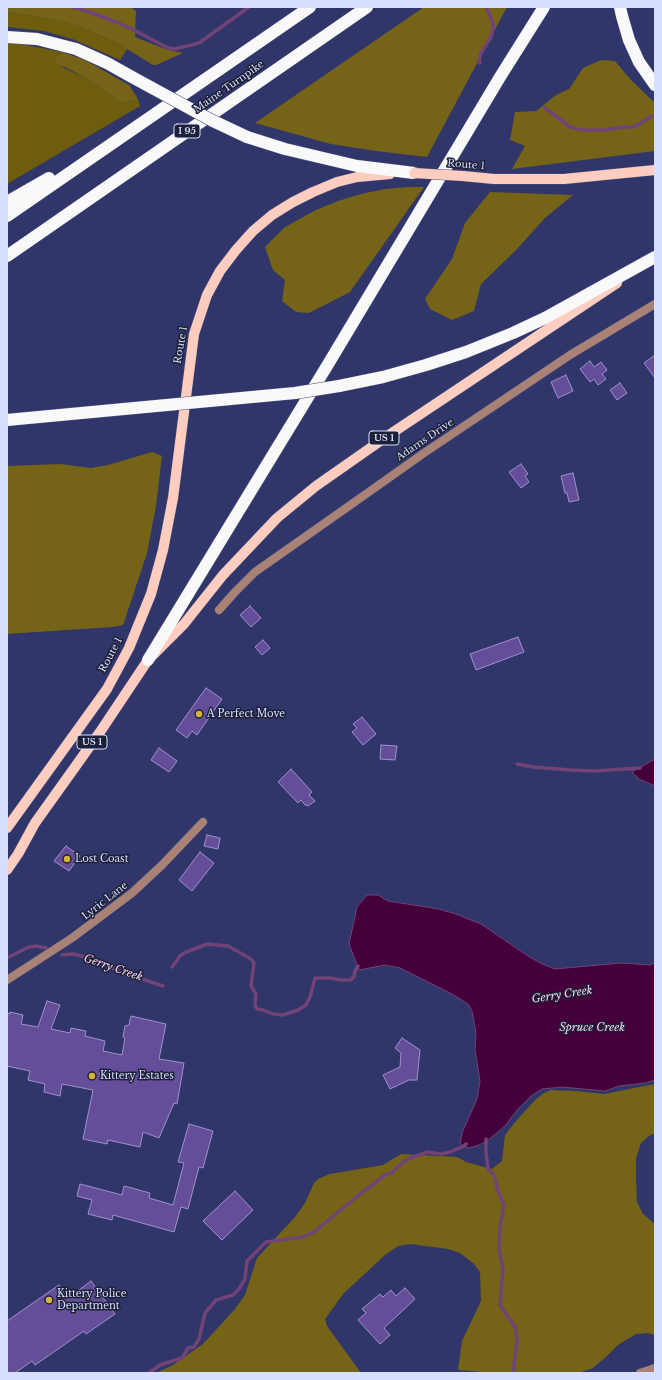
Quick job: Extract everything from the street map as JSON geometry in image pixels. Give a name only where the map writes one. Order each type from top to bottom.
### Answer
[{"type":"highway","name":"Maine Turnpike","points":[[7,216],[310,7]]},
{"type":"highway","name":"Maine Turnpike","points":[[7,256],[367,7]]},
{"type":"highway","points":[[148,660],[334,355],[500,77],[544,7]]},
{"type":"highway","points":[[620,7],[629,40],[639,62],[655,85]]},
{"type":"highway","points":[[7,36],[37,39],[76,49],[107,63],[211,120],[247,137],[285,149],[357,166],[414,173]]},
{"type":"highway","points":[[7,202],[118,139]]},
{"type":"highway","points":[[7,420],[295,393],[383,377],[466,352],[513,333],[545,318],[655,257]]},
{"type":"main road","name":"Route 1","points":[[7,828],[107,689],[129,648],[151,594],[163,550],[173,498],[194,334],[207,295],[220,271],[236,250],[253,232],[272,216],[293,202],[337,182],[357,178],[377,175],[414,173],[494,179],[564,179],[655,170]]},
{"type":"main road","name":"US 1","points":[[7,870],[18,854],[35,823],[92,743],[148,660],[184,624],[223,575],[278,518],[316,486],[655,257]]},
{"type":"main road","points":[[7,858],[35,823]]},
{"type":"street","name":"Adams Drive","points":[[219,610],[255,572],[348,506],[570,355],[655,304]]},
{"type":"street","name":"Lyric Lane","points":[[7,980],[72,938],[132,892],[162,865],[203,822]]},
{"type":"street","points":[[640,1373],[655,1368]]},
{"type":"shaded area","points":[[7,7],[130,7],[136,11],[135,37],[168,50],[183,53],[153,65],[117,43],[78,26],[42,17],[7,12]]},
{"type":"shaded area","points":[[424,7],[507,7],[427,157],[331,144],[255,123]]},
{"type":"shaded area","points":[[7,12],[42,17],[78,26],[127,49],[120,60],[75,40],[44,31],[7,27]]},
{"type":"shaded area","points":[[11,42],[62,52],[55,57],[64,68],[86,78],[121,103],[138,99],[140,106],[7,184],[7,43]]},
{"type":"shaded area","points":[[62,52],[85,60],[129,85],[138,99],[121,103],[86,78],[55,62],[55,57]]},
{"type":"shaded area","points":[[601,60],[615,61],[631,80],[655,103],[655,151],[512,169],[525,146],[510,140],[515,112],[536,111],[556,95],[569,89],[583,68]]},
{"type":"shaded area","points":[[424,187],[350,292],[309,313],[296,312],[282,301],[285,280],[273,270],[265,247],[285,227],[316,210],[338,201],[385,189]]},
{"type":"shaded area","points":[[490,192],[573,195],[545,218],[516,250],[481,284],[474,311],[452,320],[430,309],[425,299],[452,259],[465,223]]},
{"type":"shaded area","points":[[152,452],[162,456],[156,506],[147,553],[123,625],[7,634],[7,466],[60,464],[91,468],[108,465]]},
{"type":"shaded area","points":[[655,1084],[655,1133],[641,1143],[636,1158],[636,1180],[637,1202],[643,1214],[655,1224],[655,1335],[647,1333],[636,1334],[618,1345],[593,1368],[578,1373],[497,1373],[458,1370],[462,1341],[481,1301],[480,1272],[474,1264],[460,1253],[448,1249],[411,1244],[398,1246],[385,1255],[344,1293],[325,1319],[327,1326],[361,1373],[156,1373],[173,1365],[203,1344],[235,1309],[245,1295],[257,1258],[295,1217],[305,1203],[314,1183],[318,1179],[330,1174],[383,1165],[401,1154],[457,1157],[466,1162],[492,1169],[502,1161],[505,1135],[535,1100],[544,1093],[551,1090],[604,1094]]},
{"type":"water","points":[[655,759],[655,786],[639,779],[632,772]]},
{"type":"water","name":"Spruce Creek","points":[[367,895],[378,895],[388,901],[439,909],[456,914],[481,924],[528,956],[555,969],[621,963],[650,965],[655,963],[655,1080],[645,1083],[619,1086],[605,1091],[562,1087],[542,1089],[531,1096],[517,1110],[505,1126],[487,1141],[469,1148],[463,1146],[460,1143],[462,1133],[477,1099],[480,1081],[475,1050],[476,1033],[472,1011],[468,1004],[452,994],[400,968],[385,965],[359,970],[349,944],[357,907]]},
{"type":"building","points":[[655,355],[655,378],[644,363]]},
{"type":"building","points":[[590,361],[594,367],[601,362],[607,370],[602,374],[606,379],[598,385],[594,379],[590,382],[580,369]]},
{"type":"building","points":[[566,375],[573,391],[558,398],[551,382]]},
{"type":"building","points":[[620,383],[627,393],[617,400],[610,390]]},
{"type":"building","points":[[521,464],[528,474],[525,476],[529,482],[521,488],[509,472]]},
{"type":"building","points":[[573,473],[579,500],[569,502],[561,476]]},
{"type":"building","points":[[250,606],[261,618],[251,627],[240,615]]},
{"type":"building","points":[[518,637],[524,652],[476,670],[470,654]]},
{"type":"building","points":[[263,640],[270,648],[262,655],[255,647]]},
{"type":"building","name":"A Perfect Move","points":[[206,688],[222,699],[197,735],[192,731],[187,738],[176,730]]},
{"type":"building","points":[[362,717],[376,734],[363,745],[352,732],[357,728],[353,724]]},
{"type":"building","points":[[381,745],[397,746],[395,760],[380,759]]},
{"type":"building","points":[[159,748],[177,761],[169,772],[151,760]]},
{"type":"building","points":[[291,769],[312,792],[309,795],[315,801],[308,806],[301,800],[298,803],[278,782]]},
{"type":"building","points":[[207,835],[220,838],[218,849],[204,846]]},
{"type":"building","name":"Lost Coast","points":[[66,846],[80,856],[69,871],[54,861]]},
{"type":"building","points":[[200,852],[214,863],[192,891],[179,880]]},
{"type":"building","name":"Kittery Estates","points":[[47,1001],[60,1005],[51,1029],[70,1033],[71,1028],[86,1031],[85,1036],[105,1041],[103,1051],[122,1055],[125,1038],[123,1037],[125,1026],[129,1025],[131,1016],[166,1024],[159,1059],[184,1063],[177,1104],[174,1103],[159,1138],[143,1132],[140,1147],[108,1140],[107,1144],[83,1139],[93,1090],[62,1084],[60,1096],[44,1092],[45,1084],[28,1080],[30,1071],[7,1066],[7,1013],[10,1014],[10,1012],[23,1015],[21,1024],[38,1027]]},
{"type":"building","points":[[402,1038],[420,1050],[417,1080],[409,1080],[390,1089],[383,1075],[400,1067],[401,1053],[395,1048]]},
{"type":"building","points":[[189,1124],[213,1131],[203,1168],[199,1167],[188,1209],[181,1207],[174,1232],[113,1215],[112,1220],[88,1214],[92,1200],[77,1196],[80,1184],[122,1195],[124,1186],[150,1193],[149,1198],[173,1205],[184,1163],[178,1162]]},
{"type":"building","points":[[235,1191],[253,1210],[222,1240],[203,1221]]},
{"type":"building","points":[[91,1281],[115,1314],[86,1334],[84,1331],[35,1365],[32,1361],[15,1373],[7,1373],[7,1321],[59,1285],[68,1298]]},
{"type":"building","points":[[405,1288],[415,1299],[384,1328],[390,1335],[380,1344],[358,1320],[366,1313],[362,1309],[380,1294],[383,1297],[391,1290],[396,1296]]},
{"type":"waterway","points":[[72,7],[116,22],[168,48],[175,49],[199,43],[249,7]]},
{"type":"waterway","points":[[480,63],[481,53],[491,37],[493,29],[493,23],[486,7]]},
{"type":"waterway","points":[[545,108],[570,127],[582,130],[606,130],[622,127],[634,127],[652,116]]},
{"type":"waterway","points":[[517,764],[533,767],[594,771],[640,768]]},
{"type":"waterway","name":"Gerry Creek","points":[[172,967],[184,953],[207,944],[228,946],[251,959],[254,963],[251,986],[256,994],[255,1005],[257,1009],[273,1014],[283,1015],[298,1010],[306,1005],[310,997],[315,978],[350,980],[354,977],[358,966]]},
{"type":"waterway","name":"Gerry Creek","points":[[7,958],[29,947],[36,946],[46,948]]},
{"type":"waterway","name":"Gerry Creek","points":[[62,955],[73,954],[86,957],[127,974],[163,986]]},
{"type":"waterway","points":[[486,1139],[488,1169],[494,1175],[498,1191],[504,1205],[500,1226],[499,1249],[503,1269],[500,1305],[515,1327],[517,1340],[513,1373]]},
{"type":"waterway","points":[[149,1373],[160,1365],[182,1358],[188,1348],[194,1347],[199,1339],[205,1313],[216,1300],[233,1295],[239,1289],[245,1279],[247,1261],[266,1242],[303,1237],[314,1232],[360,1194],[385,1175],[393,1172],[398,1166],[408,1159],[427,1152],[441,1154],[450,1152],[466,1144]]},
{"type":"place","name":"A Perfect Move","points":[[199,714]]},
{"type":"place","name":"Lost Coast","points":[[67,859]]},
{"type":"place","name":"Kittery Estates","points":[[92,1076]]},
{"type":"place","name":"Kittery Police Department","points":[[49,1300]]}]
